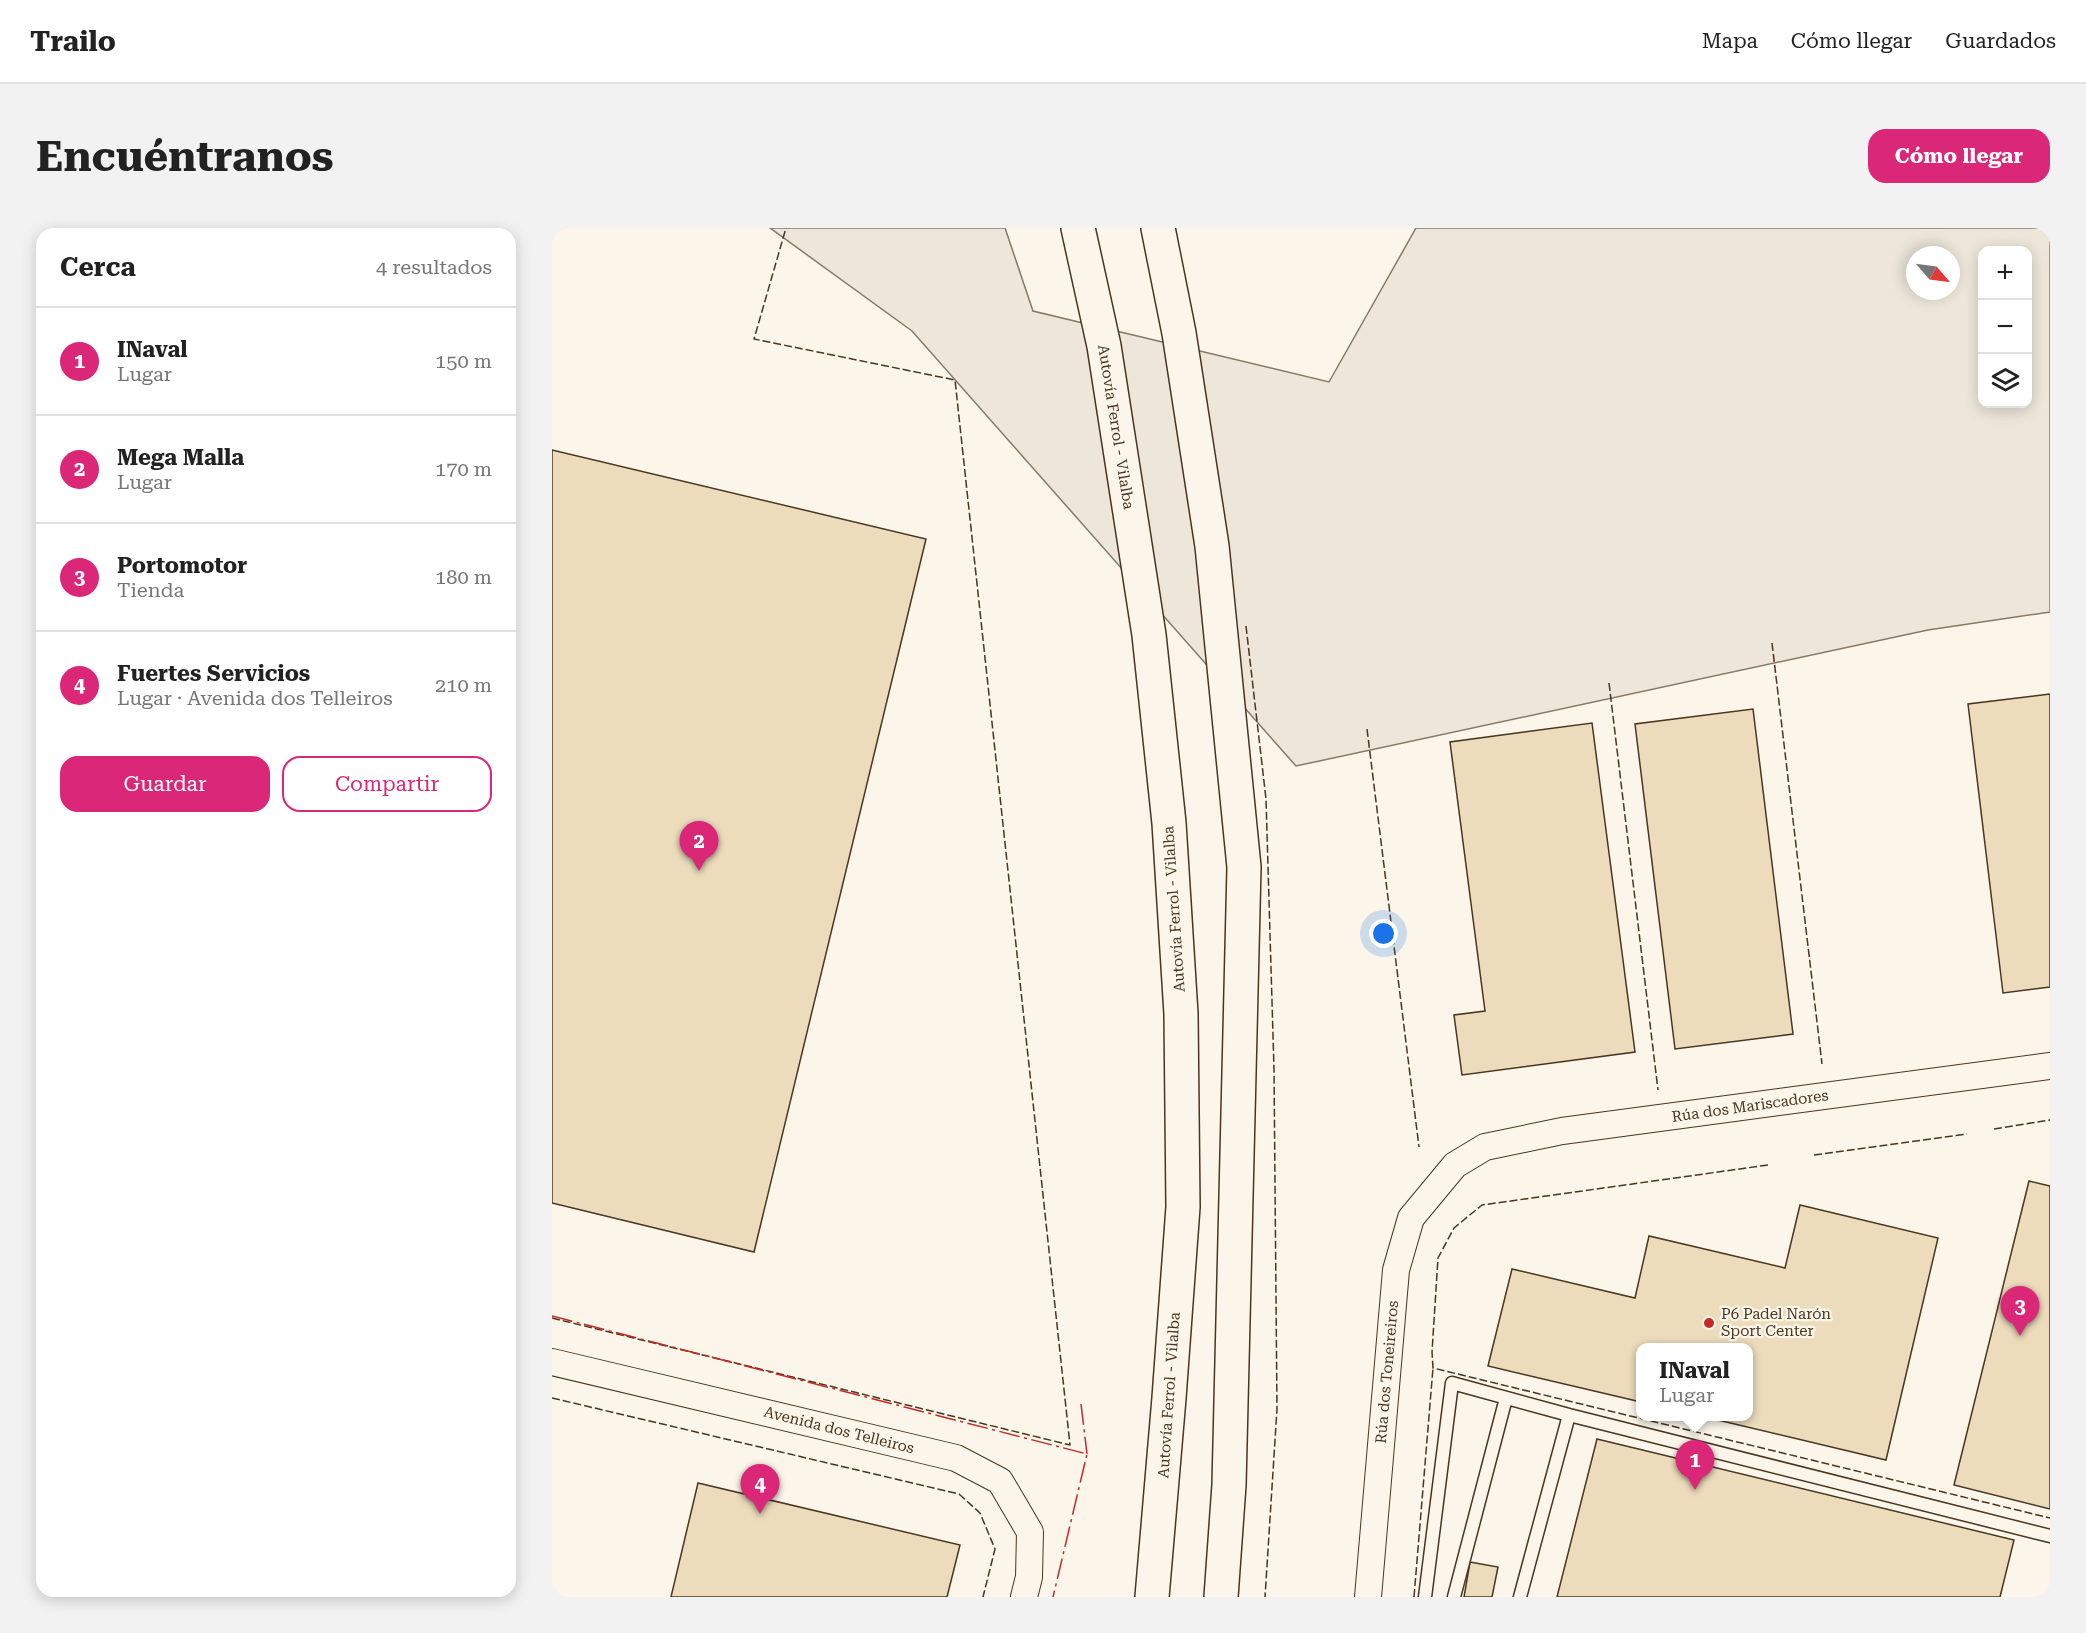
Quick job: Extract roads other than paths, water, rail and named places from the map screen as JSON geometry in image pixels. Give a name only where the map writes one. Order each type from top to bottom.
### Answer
[{"type":"highway","name":"Autovía Ferrol - Vilalba","points":[[1078,228],[1104,346],[1149,634],[1169,823],[1181,1014],[1182,1207],[1152,1597]]},
{"type":"highway","points":[[1158,228],[1179,333],[1212,546],[1244,867],[1229,1485],[1221,1595]]},
{"type":"street","name":"Rúa dos Mariscadores","points":[[1455,1165],[1485,1147],[1562,1131],[2050,1066]]},
{"type":"street","name":"Rúa dos Toneireiros","points":[[1368,1597],[1396,1270],[1411,1218],[1455,1165]]},
{"type":"street","name":"Avenida dos Telleiros","points":[[552,1362],[956,1458],[1000,1481],[1030,1532],[1029,1577],[1024,1597]]},
{"type":"lane","points":[[1425,1597],[1452,1383],[1569,1415],[2050,1536]]},
{"type":"lane","points":[[1454,1597],[1506,1398]]},
{"type":"lane","points":[[1520,1597],[1569,1415]]},
{"type":"place","name":"Mega Malla","points":[[699,871]]},
{"type":"place","name":"P6 Padel Narón Sport Center","points":[[1709,1323]]},
{"type":"place","name":"Portomotor","points":[[2020,1336]]},
{"type":"place","name":"INaval","points":[[1695,1490]]},
{"type":"place","name":"Fuertes Servicios","points":[[760,1514]]}]
